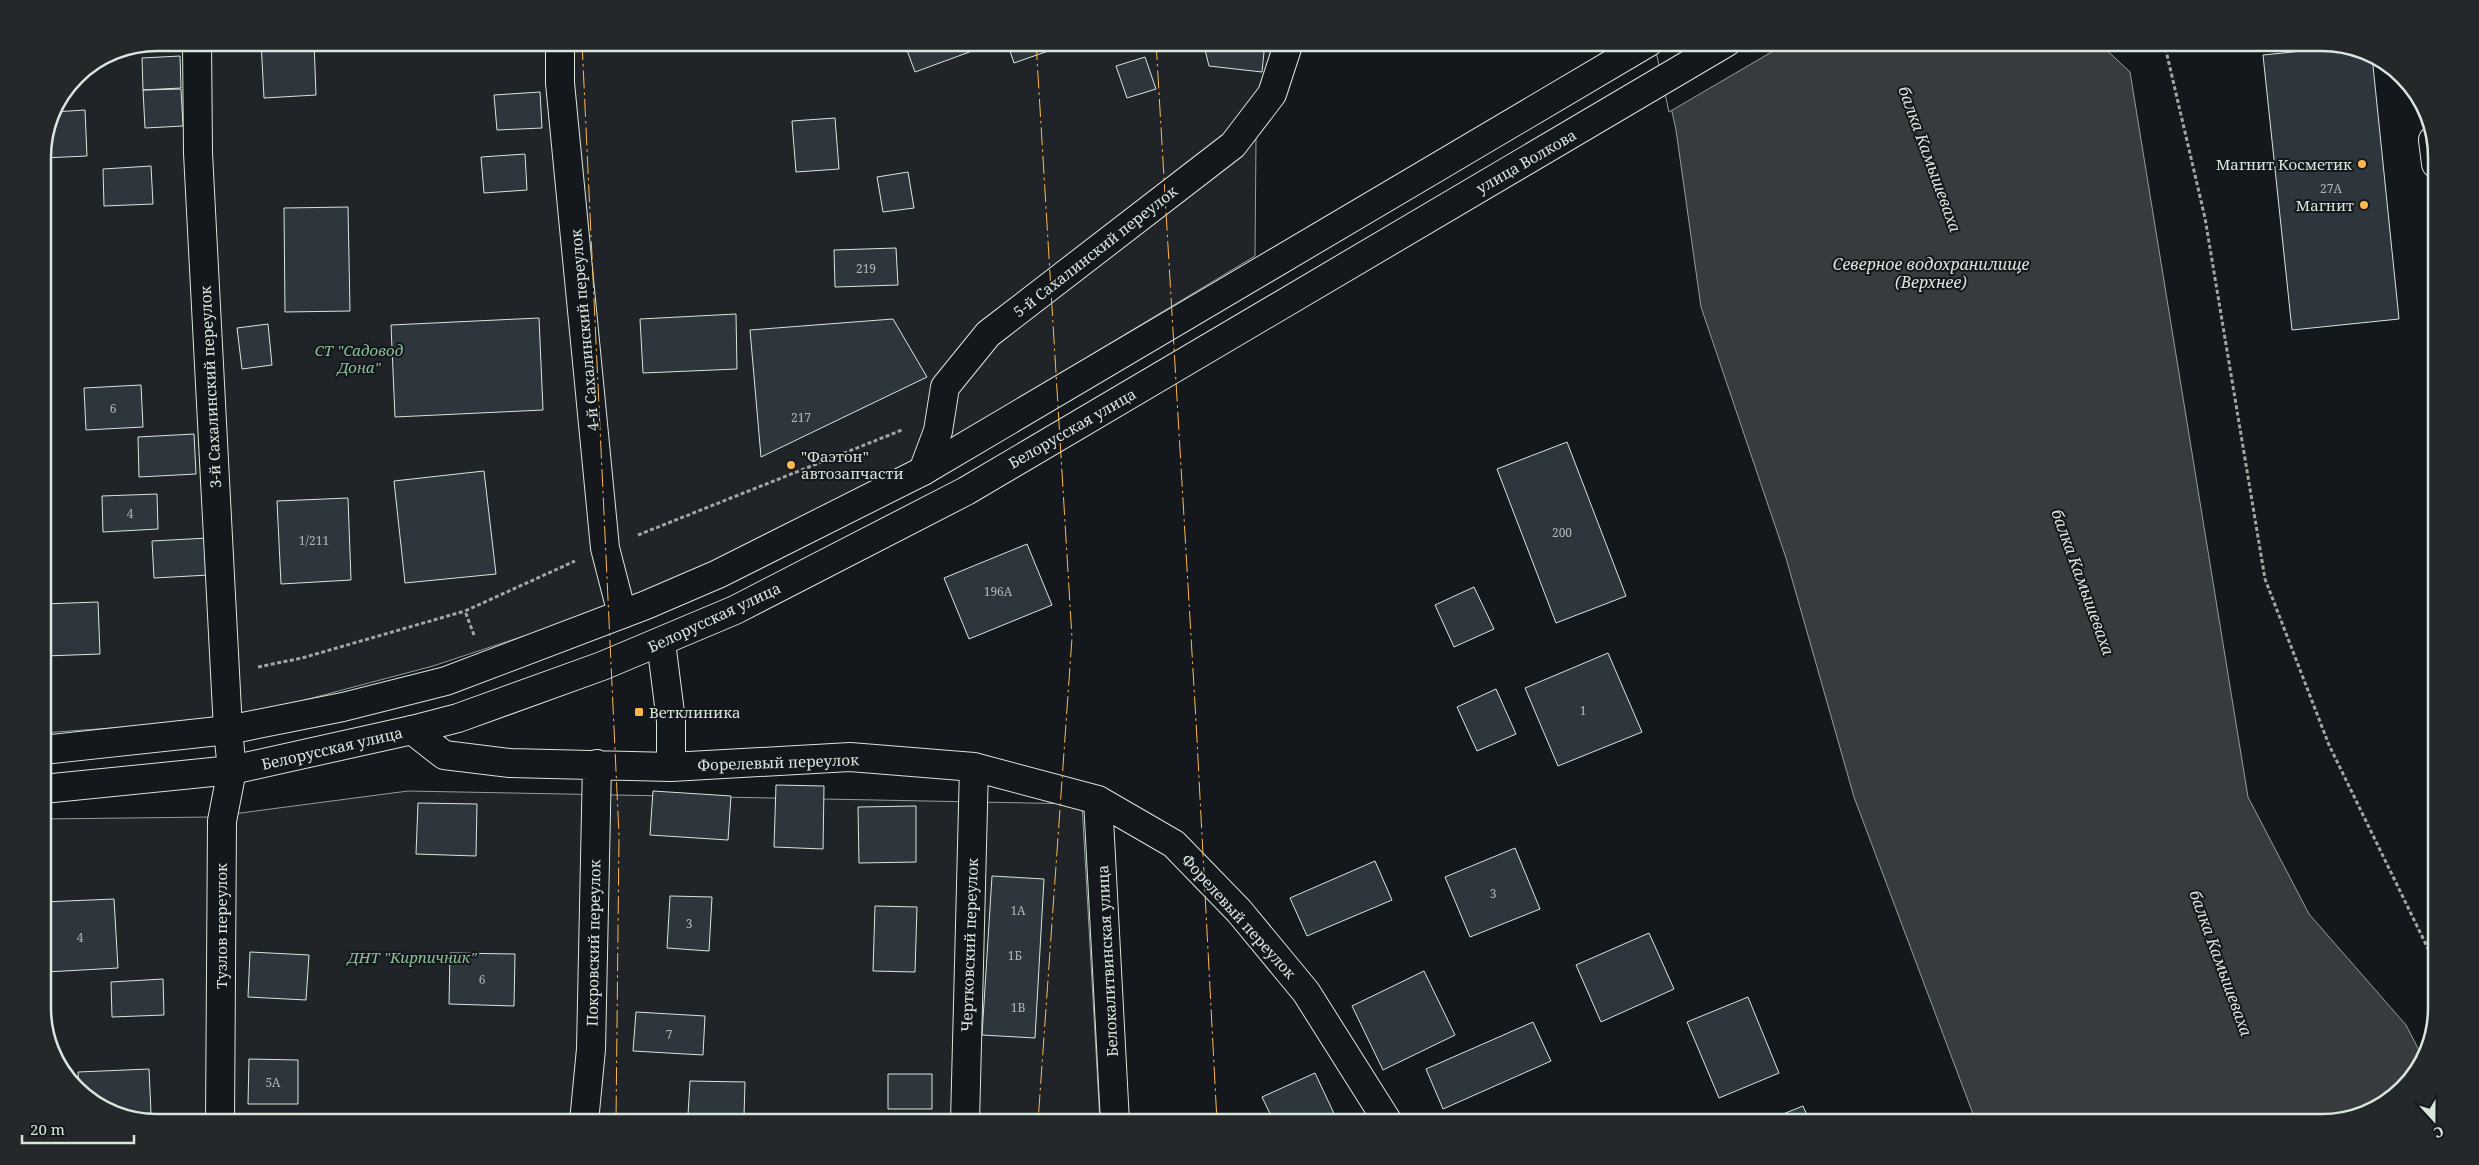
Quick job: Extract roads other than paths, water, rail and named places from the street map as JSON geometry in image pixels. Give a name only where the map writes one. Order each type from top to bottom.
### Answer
[{"type":"street","name":"3-й Сахалинский переулок","points":[[197,51],[198,153],[228,730]]},
{"type":"street","name":"4-й Сахалинский переулок","points":[[560,51],[560,83],[604,548],[622,614]]},
{"type":"street","name":"5-й Сахалинский переулок","points":[[923,471],[938,431],[945,387],[988,334],[1233,145],[1272,94],[1286,51]]},
{"type":"street","points":[[51,749],[228,730],[343,707],[446,680],[622,614],[718,574],[923,471],[1635,51]]},
{"type":"street","name":"улица Волкова","points":[[1325,279],[1712,51]]},
{"type":"street","name":"Белорусская улица","points":[[51,788],[232,770],[412,730],[492,705],[661,642],[735,610],[966,491],[1325,279]]},
{"type":"street","points":[[661,642],[671,721],[671,767]]},
{"type":"street","name":"Тузлов переулок","points":[[220,1114],[222,821],[232,770],[228,730]]},
{"type":"street","name":"Форелевый переулок","points":[[412,730],[444,755],[510,763],[671,767],[850,757],[974,767],[1098,800],[1174,844],[1239,911],[1306,992],[1383,1114]]},
{"type":"street","name":"Покровский переулок","points":[[585,1114],[591,1049],[597,764]]},
{"type":"street","name":"Чертковский переулок","points":[[964,1114],[974,767]]},
{"type":"street","name":"Белокалитвинская улица","points":[[1098,800],[1115,1114]]},
{"type":"water","name":"Северное водохранилище (Верхнее)","points":[[1659,51],[2108,51],[2130,72],[2248,797],[2309,914],[2406,1025],[2419,1050],[2406,1072],[2381,1096],[2356,1108],[2328,1114],[1973,1114],[1854,797],[1786,558],[1701,307],[1676,130]]},
{"type":"place","name":"Магнит Косметик","points":[[2362,164]]},
{"type":"place","name":"Магнит","points":[[2364,205]]},
{"type":"place","name":"\"Фаэтон\" автозапчасти","points":[[791,465]]},
{"type":"place","name":"Ветклиника","points":[[639,712]]},
{"type":"water label","name":"балка Камышеваха","points":[[1930,159]]},
{"type":"water label","name":"балка Камышеваха","points":[[2083,582]]},
{"type":"water label","name":"балка Камышеваха","points":[[2221,963]]},
{"type":"park label","name":"СТ \"Садовод Дона\"","points":[[359,358]]},
{"type":"park label","name":"ДНТ \"Кирпичник\"","points":[[412,957]]}]
